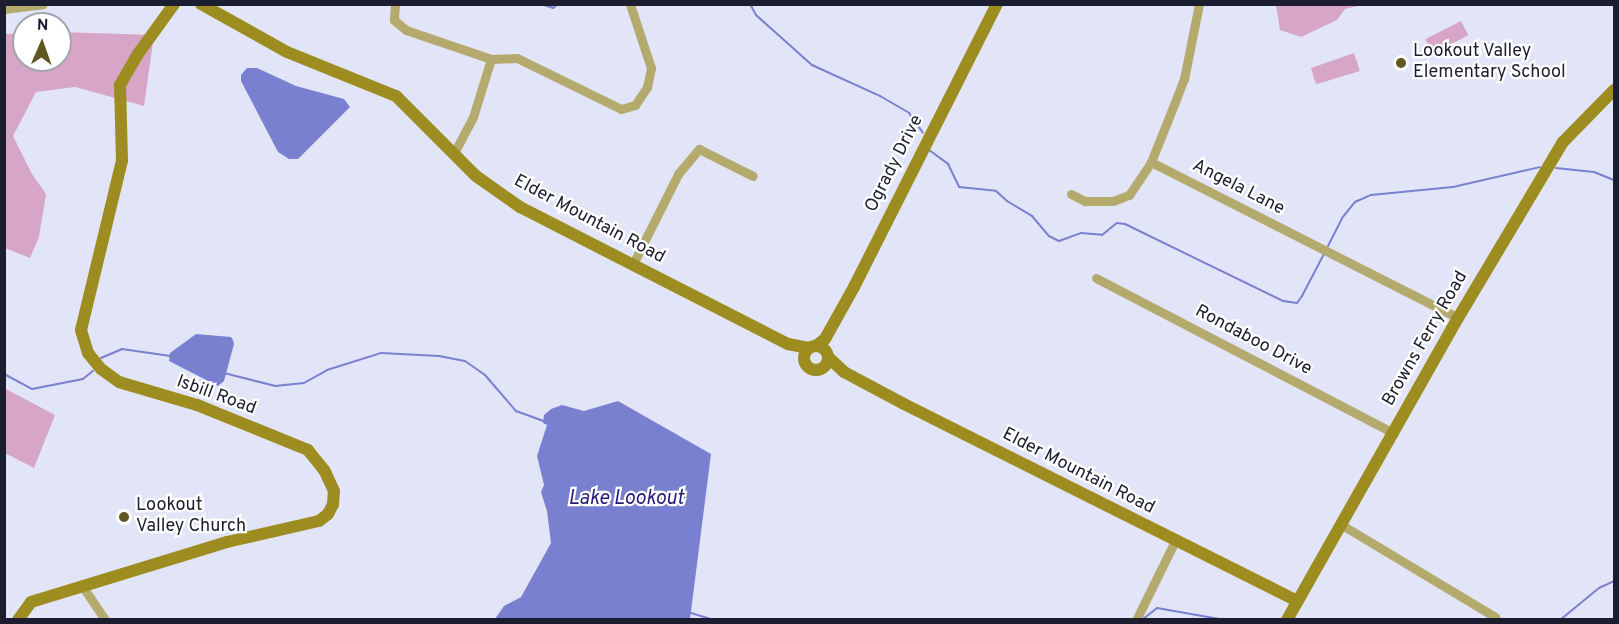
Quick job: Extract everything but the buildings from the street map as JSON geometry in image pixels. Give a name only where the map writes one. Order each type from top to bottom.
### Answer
[{"type":"street","points":[[4,9],[43,4]]},
{"type":"street","name":"Isbill Road","points":[[18,620],[31,602],[227,542],[319,520],[328,514],[333,504],[334,491],[324,470],[308,450],[197,405],[119,382],[101,369],[88,353],[83,338],[81,330],[122,161],[120,85],[138,54],[174,4]]},
{"type":"street","name":"Elder Mountain Road","points":[[201,4],[287,52],[396,96],[476,176],[520,207],[788,344],[818,350],[844,372],[1175,542],[1297,601]]},
{"type":"street","points":[[395,4],[394,20],[406,30],[491,59],[517,58],[621,109],[635,105],[647,87],[651,68],[630,4]]},
{"type":"street","name":"Ogrady Drive","points":[[818,350],[997,4]]},
{"type":"street","points":[[1071,194],[1085,201],[1113,201],[1129,195],[1151,162],[1184,79],[1199,4]]},
{"type":"street","points":[[453,154],[473,117],[491,59]]},
{"type":"street","name":"Browns Ferry Road","points":[[1287,620],[1458,318],[1563,142],[1614,90]]},
{"type":"street","points":[[633,264],[678,174],[699,149],[753,176]]},
{"type":"street","name":"Angela Lane","points":[[1151,162],[1458,318]]},
{"type":"street","name":"Rondaboo Drive","points":[[1096,278],[1394,433]]},
{"type":"street","points":[[818,350],[826,365],[820,369]]},
{"type":"street","name":"Elder Mountain Road","points":[[818,350],[809,368],[844,372]]},
{"type":"street","points":[[1342,525],[1494,617]]},
{"type":"street","points":[[1136,620],[1175,542]]},
{"type":"street","points":[[83,587],[105,620]]},
{"type":"shaded area","points":[[1276,4],[1361,5],[1345,9],[1337,20],[1301,37],[1280,30]]},
{"type":"shaded area","points":[[1461,21],[1468,35],[1433,53],[1425,39]]},
{"type":"shaded area","points":[[72,32],[154,35],[144,106],[75,87],[36,92],[13,136],[32,174],[46,194],[39,237],[30,258],[5,248],[4,34],[12,34],[12,72],[72,72]]},
{"type":"shaded area","points":[[1354,53],[1360,71],[1317,84],[1315,82],[1311,68]]},
{"type":"shaded area","points":[[4,388],[55,415],[34,468],[5,453]]},
{"type":"water","points":[[247,68],[257,68],[296,86],[344,99],[350,107],[298,159],[289,159],[278,152],[241,81],[241,75]]},
{"type":"water","points":[[196,334],[231,337],[233,340],[234,344],[224,381],[218,386],[169,361],[170,353]]},
{"type":"water","name":"Lake Lookout","points":[[618,401],[711,454],[690,619],[495,619],[504,606],[521,597],[551,543],[547,511],[541,492],[544,485],[537,456],[547,425],[543,423],[544,415],[551,409],[562,405],[584,411]]},
{"type":"waterway","points":[[541,4],[553,8],[558,4]]},
{"type":"waterway","points":[[750,4],[756,15],[812,65],[880,96],[909,113],[923,133]]},
{"type":"waterway","points":[[929,150],[948,164],[959,187],[996,191],[1007,201],[1032,216],[1049,236],[1059,241],[1081,233],[1102,235],[1117,223],[1125,224],[1283,301],[1297,303],[1324,254]]},
{"type":"waterway","points":[[1328,246],[1342,218],[1355,202],[1371,195],[1453,187],[1540,167]]},
{"type":"waterway","points":[[1556,168],[1594,172],[1614,180]]},
{"type":"waterway","points":[[101,358],[122,349],[170,356]]},
{"type":"waterway","points":[[224,373],[275,386],[304,383],[327,370],[381,353],[439,356],[465,361],[485,375],[516,411],[544,421]]},
{"type":"waterway","points":[[4,374],[32,389],[83,379],[93,371]]},
{"type":"waterway","points":[[1560,620],[1599,588],[1614,581]]},
{"type":"waterway","points":[[1143,619],[1157,608],[1225,620]]},
{"type":"waterway","points":[[691,613],[714,620]]},
{"type":"place","name":"Lookout Valley Elementary School","points":[[1401,63]]},
{"type":"place","name":"Lookout Valley Church","points":[[124,517]]}]
